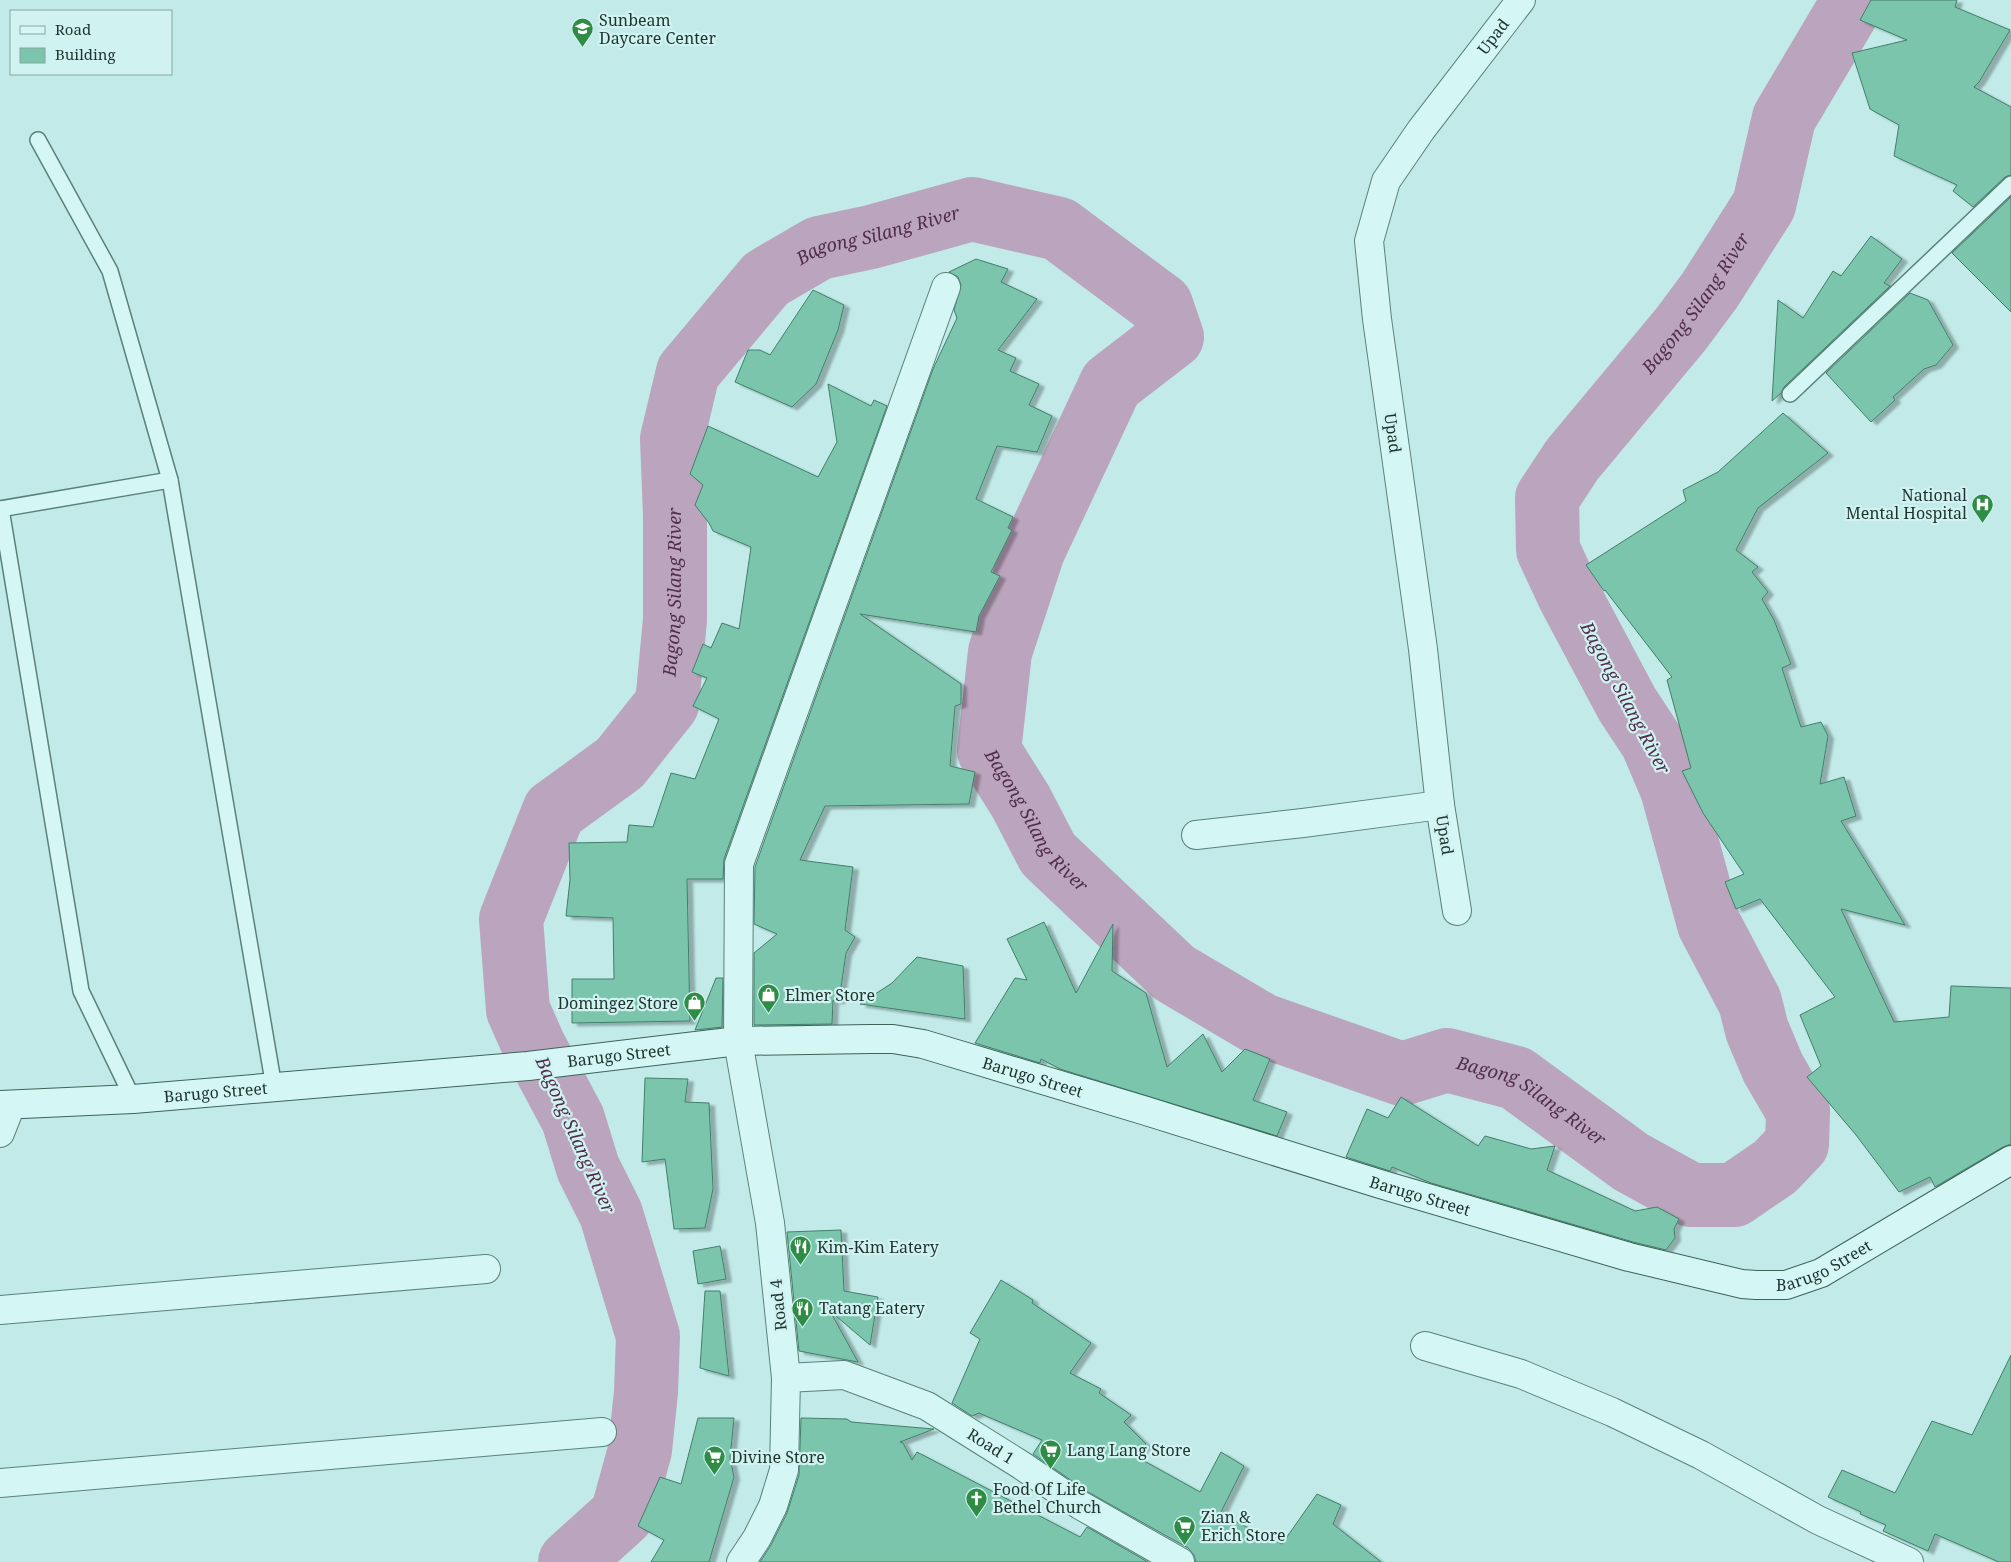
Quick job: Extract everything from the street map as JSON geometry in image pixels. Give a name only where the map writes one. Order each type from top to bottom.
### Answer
[{"type":"street","name":"Upad","points":[[1457,911],[1440,805],[1424,649],[1377,319],[1369,241],[1386,181],[1421,130],[1521,0]]},
{"type":"street","name":"Road 4","points":[[741,1562],[757,1538],[773,1506],[784,1470],[786,1378],[770,1223],[738,1041],[739,864],[946,287]]},
{"type":"street","points":[[1196,835],[1440,805]]},
{"type":"street","name":"Barugo Street","points":[[6,1105],[133,1098],[528,1066],[625,1056],[738,1041],[870,1039],[908,1041],[1146,1111],[1380,1184],[1629,1257],[1742,1284],[1756,1285],[1786,1285],[1821,1273],[2011,1160]]},
{"type":"street","points":[[0,1133],[6,1105]]},
{"type":"street","points":[[0,1310],[486,1269]]},
{"type":"street","points":[[1425,1346],[1521,1374],[1612,1412],[1701,1455],[1818,1520],[1908,1562]]},
{"type":"street","name":"Road 1","points":[[786,1378],[844,1375],[927,1406],[1021,1464],[1080,1505],[1180,1562]]},
{"type":"street","points":[[0,1483],[602,1432]]},
{"type":"lane","points":[[38,140],[110,272],[170,480],[274,1087]]},
{"type":"lane","points":[[1790,394],[2011,184]]},
{"type":"lane","points":[[133,1098],[81,991],[0,509],[170,480]]},
{"type":"building","points":[[1871,0],[1957,0],[1955,7],[2010,30],[1979,82],[1974,87],[2011,107],[2011,175],[2005,177],[1973,207],[1953,191],[1957,185],[1894,156],[1899,125],[1870,109],[1852,53],[1907,40],[1860,20]]},
{"type":"building","points":[[2011,197],[2011,312],[1952,253]]},
{"type":"building","points":[[1871,236],[1902,259],[1884,283],[1890,286],[1784,387],[1781,393],[1772,401],[1778,300],[1803,318],[1833,271],[1841,276]]},
{"type":"building","points":[[976,259],[1008,269],[1001,282],[1037,299],[998,350],[1016,358],[1010,371],[1039,384],[1029,405],[1052,416],[1037,452],[997,446],[976,499],[1013,517],[1008,528],[1012,530],[991,572],[1000,576],[979,616],[976,632],[860,614],[961,684],[961,704],[955,706],[950,766],[975,772],[969,804],[825,806],[800,860],[853,867],[845,930],[855,937],[846,953],[839,1001],[833,1000],[832,1024],[754,1025],[754,953],[777,934],[754,924],[755,867],[933,369],[957,318],[954,310],[961,285],[958,277],[949,272]]},
{"type":"building","points":[[813,290],[844,305],[838,330],[816,384],[792,407],[735,382],[748,350],[760,350],[770,355]]},
{"type":"building","points":[[1910,293],[1928,300],[1953,345],[1936,365],[1924,369],[1893,397],[1895,400],[1871,422],[1826,373]]},
{"type":"building","points":[[828,384],[871,406],[874,400],[887,406],[724,859],[723,879],[687,879],[690,1021],[572,1023],[572,979],[614,979],[613,918],[566,916],[570,880],[569,843],[627,842],[629,825],[653,827],[671,773],[695,779],[719,719],[693,706],[707,678],[692,672],[703,644],[711,648],[722,623],[739,629],[751,547],[713,531],[695,505],[703,485],[690,474],[708,426],[818,477],[837,442]]},
{"type":"building","points":[[1783,413],[1828,453],[1758,508],[1736,550],[1758,567],[1752,572],[1768,592],[1762,599],[1774,620],[1791,664],[1782,668],[1801,727],[1821,722],[1828,736],[1820,784],[1844,777],[1856,816],[1841,821],[1905,925],[1841,909],[1894,1022],[1949,1017],[1951,986],[2011,988],[2011,1144],[1935,1187],[1930,1177],[1899,1192],[1856,1135],[1807,1077],[1821,1066],[1800,1015],[1835,997],[1760,899],[1736,909],[1725,882],[1744,874],[1703,813],[1682,771],[1691,768],[1667,680],[1672,677],[1604,591],[1586,565],[1686,501],[1683,490],[1718,472]]},
{"type":"building","points":[[1044,922],[1076,993],[1113,924],[1112,971],[1146,993],[1167,1067],[1203,1034],[1222,1072],[1245,1049],[1270,1059],[1253,1100],[1287,1112],[1277,1136],[1060,1069],[1041,1059],[1040,1063],[975,1043],[1015,978],[1027,980],[1007,939]]},
{"type":"building","points":[[917,957],[963,966],[965,1019],[860,1004],[892,983]]},
{"type":"building","points":[[716,978],[723,978],[722,1027],[695,1030]]},
{"type":"building","points":[[645,1078],[688,1079],[685,1102],[709,1103],[713,1189],[705,1228],[674,1229],[665,1159],[642,1162]]},
{"type":"building","points":[[1401,1097],[1478,1146],[1485,1136],[1531,1149],[1555,1146],[1547,1170],[1635,1211],[1657,1207],[1679,1219],[1674,1229],[1675,1238],[1666,1250],[1633,1242],[1431,1183],[1392,1167],[1390,1171],[1346,1157],[1367,1109],[1388,1118]]},
{"type":"building","points":[[841,1230],[844,1291],[878,1297],[870,1345],[830,1311],[858,1362],[799,1351],[787,1232]]},
{"type":"building","points":[[720,1246],[726,1279],[698,1284],[693,1251]]},
{"type":"building","points":[[1001,1280],[1033,1300],[1032,1303],[1091,1343],[1070,1373],[1101,1389],[1099,1393],[1131,1415],[1124,1422],[1146,1444],[1137,1457],[1200,1492],[1221,1452],[1244,1466],[1220,1514],[1282,1544],[1317,1494],[1341,1505],[1333,1524],[1381,1562],[1196,1562],[1194,1555],[1188,1548],[1088,1492],[1033,1454],[1042,1440],[979,1413],[972,1416],[952,1403],[980,1339],[970,1333]]},
{"type":"building","points":[[705,1291],[720,1291],[729,1376],[700,1368]]},
{"type":"building","points":[[2011,1355],[2011,1562],[1999,1562],[1935,1534],[1928,1551],[1883,1531],[1886,1525],[1828,1497],[1842,1470],[1895,1493],[1932,1421],[1972,1435]]},
{"type":"building","points":[[698,1418],[734,1418],[730,1458],[734,1477],[709,1562],[651,1562],[664,1540],[638,1526],[660,1477],[681,1484]]},
{"type":"building","points":[[801,1418],[847,1419],[851,1422],[934,1429],[900,1442],[903,1443],[912,1460],[917,1452],[1080,1537],[1087,1527],[1148,1562],[760,1562],[787,1513],[799,1475]]},
{"type":"waterway","name":"Bagong Silang River","points":[[570,1562],[622,1515],[640,1450],[646,1392],[648,1336],[611,1214],[588,1168],[573,1119],[534,1046],[518,1010],[511,919],[554,811],[620,763],[667,704],[675,620],[675,515],[672,439],[688,372],[766,279],[819,248],[871,237],[972,209],[1059,229],[1161,305],[1172,337],[1111,384],[1033,551],[1000,652],[989,751],[1021,802],[1048,854],[1174,973],[1262,1025],[1402,1074],[1447,1060],[1516,1078],[1631,1162],[1691,1195],[1734,1195],[1775,1167],[1797,1144],[1798,1111],[1773,1068],[1757,1030],[1750,1002],[1709,924],[1672,789],[1652,742],[1627,704],[1570,597],[1548,550],[1547,498],[1572,460],[1681,329],[1710,290],[1764,205],[1784,118],[1854,0]]},
{"type":"place","name":"Sunbeam Daycare Center","points":[[583,48]]},
{"type":"place","name":"National Mental Hospital","points":[[1983,523]]},
{"type":"place","name":"Elmer Store","points":[[769,1014]]},
{"type":"place","name":"Domingez Store","points":[[694,1022]]},
{"type":"place","name":"Kim-Kim Eatery","points":[[801,1266]]},
{"type":"place","name":"Tatang Eatery","points":[[803,1327]]},
{"type":"place","name":"Lang Lang Store","points":[[1051,1469]]},
{"type":"place","name":"Divine Store","points":[[715,1476]]},
{"type":"place","name":"Food Of Life Bethel Church","points":[[977,1517]]},
{"type":"place","name":"Zian & Erich Store","points":[[1185,1545]]}]
